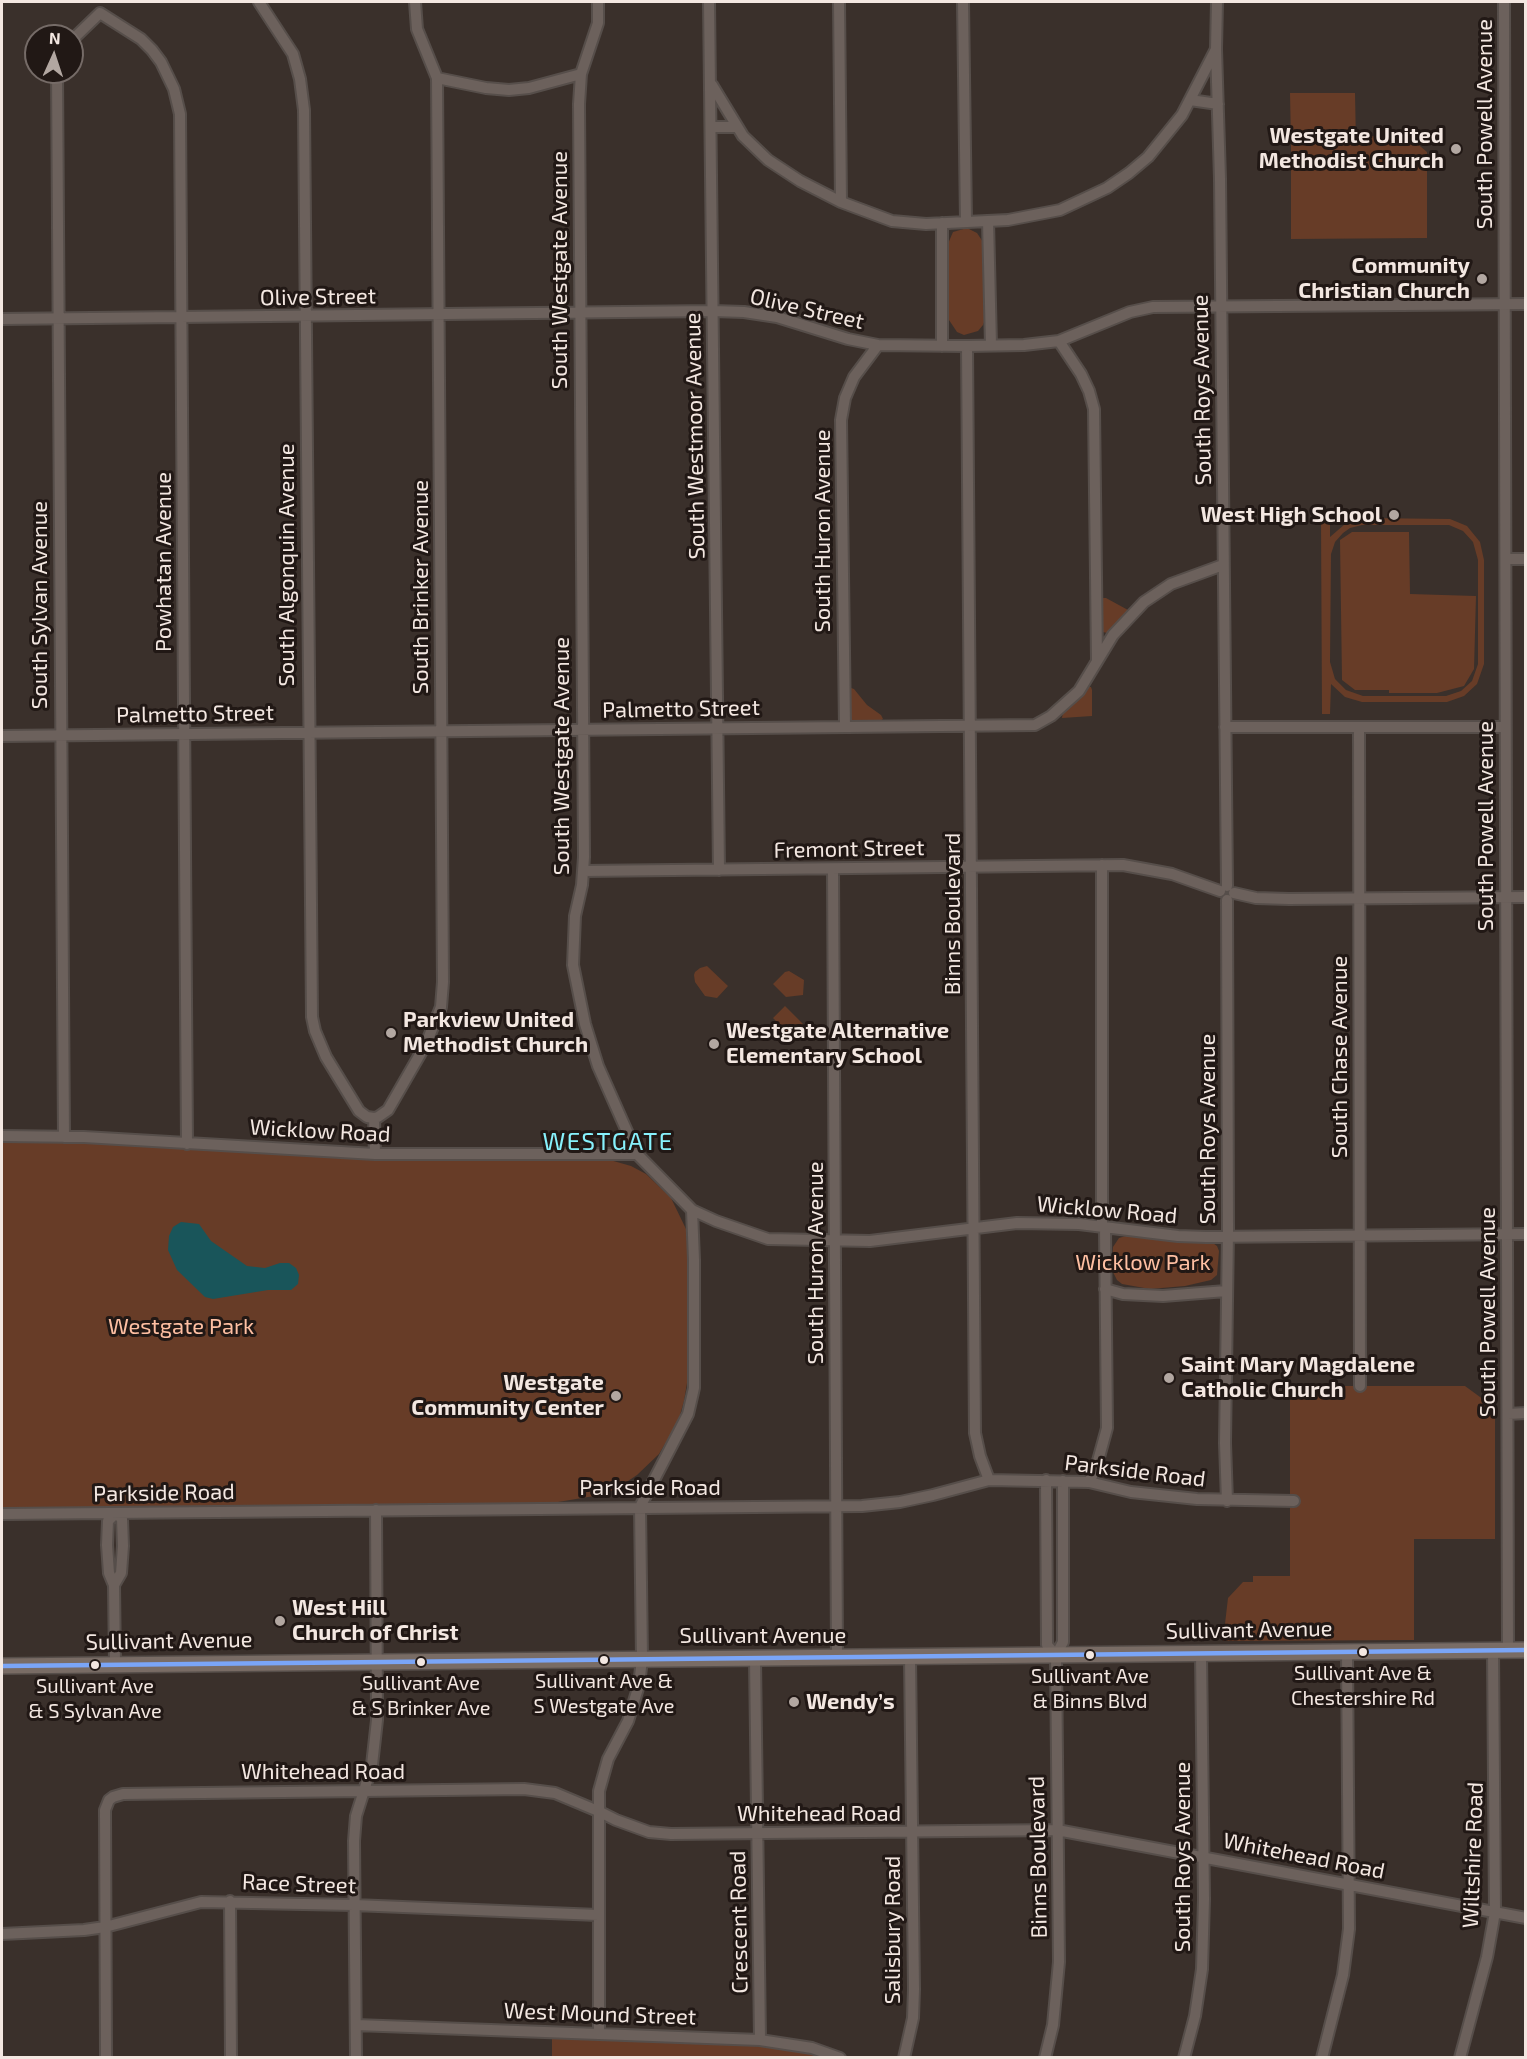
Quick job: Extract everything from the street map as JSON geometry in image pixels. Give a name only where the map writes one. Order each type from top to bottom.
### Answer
[{"type":"main road","name":"Sullivant Avenue","points":[[2,1666],[1526,1650]]},
{"type":"street","points":[[84,28],[100,13],[100,2]]},
{"type":"street","name":"South Algonquin Avenue","points":[[259,2],[292,54],[300,79],[304,110],[312,1017],[321,1045],[359,1111],[374,1118]]},
{"type":"street","name":"South Brinker Avenue","points":[[374,1118],[383,1115],[388,1110],[434,1028],[441,1007],[443,982],[437,78],[417,29],[415,2]]},
{"type":"street","name":"South Westgate Avenue","points":[[598,2],[598,23],[581,74],[579,104],[584,871],[575,916],[573,948],[576,985],[598,1066],[638,1154],[692,1210]]},
{"type":"street","name":"South Westmoor Avenue","points":[[710,2],[719,870]]},
{"type":"street","points":[[839,2],[841,202]]},
{"type":"street","points":[[963,2],[966,222]]},
{"type":"street","name":"South Roys Avenue","points":[[1217,2],[1227,893],[1225,1443],[1227,1501]]},
{"type":"street","name":"South Powell Avenue","points":[[1500,1650],[1508,1414],[1504,2]]},
{"type":"street","name":"Powhatan Avenue","points":[[100,13],[133,34],[152,50],[161,62],[174,89],[180,114],[187,1144]]},
{"type":"street","points":[[711,85],[737,127],[768,160],[800,182],[841,202],[892,221],[942,223],[1008,220],[1060,210],[1107,188],[1148,157],[1182,115],[1216,48]]},
{"type":"street","points":[[437,78],[486,88],[509,90],[529,88],[581,74]]},
{"type":"street","name":"South Sylvan Avenue","points":[[57,84],[64,1137]]},
{"type":"street","points":[[1190,100],[1218,104]]},
{"type":"street","points":[[712,127],[737,127]]},
{"type":"street","points":[[988,221],[991,345]]},
{"type":"street","points":[[942,223],[942,346]]},
{"type":"street","name":"Olive Street","points":[[2,320],[713,311],[744,312],[777,317],[848,339],[878,345],[967,346],[1024,345],[1059,340],[1130,312],[1153,307],[1526,304]]},
{"type":"street","points":[[1059,340],[1081,374],[1094,409],[1097,660]]},
{"type":"street","name":"South Huron Avenue","points":[[845,727],[841,420],[845,398],[854,376],[878,345]]},
{"type":"street","name":"Binns Boulevard","points":[[967,346],[975,1433],[989,1480]]},
{"type":"street","points":[[1506,560],[1526,559]]},
{"type":"street","name":"Palmetto Street","points":[[2,736],[1035,724],[1051,716],[1079,691],[1113,635],[1144,602],[1171,584],[1223,565]]},
{"type":"street","points":[[1225,728],[1505,727]]},
{"type":"street","name":"South Chase Avenue","points":[[1359,728],[1360,1386]]},
{"type":"street","points":[[1089,1482],[1096,1468],[1107,1428],[1102,865]]},
{"type":"street","name":"Fremont Street","points":[[584,871],[1122,865],[1161,871],[1227,893],[1257,898],[1526,897]]},
{"type":"street","name":"South Huron Avenue","points":[[833,869],[837,1658]]},
{"type":"street","points":[[374,1118],[375,1154]]},
{"type":"street","name":"Wicklow Road","points":[[2,1136],[64,1137],[375,1154],[638,1154]]},
{"type":"street","points":[[600,2034],[598,1811],[602,1776],[608,1759],[628,1721],[639,1684],[642,1659],[640,1507],[688,1414],[694,1388],[692,1210]]},
{"type":"street","name":"Wicklow Road","points":[[692,1210],[768,1239],[835,1241],[893,1239],[1017,1223],[1079,1224],[1178,1236],[1526,1234]]},
{"type":"street","points":[[1106,1289],[1123,1294],[1163,1296],[1226,1291]]},
{"type":"street","points":[[1508,1414],[1526,1413]]},
{"type":"street","name":"Parkside Road","points":[[2,1514],[862,1506],[933,1496],[989,1480],[1063,1480],[1089,1482],[1131,1492],[1227,1501],[1294,1501]]},
{"type":"street","name":"Binns Boulevard","points":[[1046,1480],[1047,1645],[1056,1655]]},
{"type":"street","name":"Binns Boulevard","points":[[1045,2058],[1054,2018],[1059,1962],[1056,1655],[1063,1642],[1063,1480]]},
{"type":"street","points":[[356,2058],[354,1841],[356,1816],[374,1756],[377,1720],[376,1510]]},
{"type":"street","points":[[114,1664],[114,1585],[121,1573],[123,1546],[122,1519],[116,1513]]},
{"type":"street","name":"Wiltshire Road","points":[[1460,2058],[1487,1957],[1495,1912],[1500,1650]]},
{"type":"street","points":[[1322,2058],[1344,1975],[1349,1929],[1347,1652]]},
{"type":"street","name":"South Roys Avenue","points":[[1184,2058],[1195,2016],[1203,1969],[1202,1653]]},
{"type":"street","name":"Salisbury Road","points":[[904,2058],[913,2018],[910,1657]]},
{"type":"street","name":"Crescent Road","points":[[755,1659],[760,2040]]},
{"type":"street","name":"Whitehead Road","points":[[105,1927],[105,1810],[109,1800],[113,1797],[123,1794],[364,1791],[524,1790],[555,1793],[649,1832],[757,1834],[1057,1830],[1526,1918]]},
{"type":"street","points":[[230,1901],[231,2058]]},
{"type":"street","name":"Race Street","points":[[2,1934],[105,1927],[201,1902],[230,1901],[598,1915]]},
{"type":"street","points":[[105,1927],[105,2058]]},
{"type":"street","name":"West Mound Street","points":[[356,2025],[760,2040],[812,2048],[840,2058]]},
{"type":"green space","points":[[1290,93],[1355,93],[1356,143],[1291,143]]},
{"type":"green space","points":[[1358,136],[1408,136],[1427,152],[1427,238],[1291,239],[1291,144],[1358,144]]},
{"type":"green space","points":[[967,228],[977,233],[983,242],[985,319],[978,331],[964,335],[957,332],[949,320],[947,246],[953,232]]},
{"type":"green space","points":[[1365,518],[1450,519],[1467,526],[1480,542],[1484,560],[1484,664],[1477,684],[1464,696],[1447,702],[1362,702],[1345,697],[1331,684],[1330,714],[1322,714],[1321,520],[1330,520],[1330,537],[1345,524]],"holes":[[[1362,525],[1449,525],[1463,531],[1473,542],[1478,560],[1478,664],[1472,681],[1461,691],[1446,696],[1363,696],[1346,690],[1335,679],[1330,662],[1331,554],[1335,542],[1350,528]]]},
{"type":"green space","points":[[1352,532],[1409,532],[1410,594],[1476,596],[1474,669],[1464,686],[1437,693],[1389,693],[1389,690],[1355,690],[1342,680],[1340,540]]},
{"type":"green space","points":[[1103,598],[1128,610],[1107,633],[1102,629]]},
{"type":"green space","points":[[1087,687],[1091,687],[1092,690],[1092,716],[1062,718],[1063,712],[1078,699]]},
{"type":"green space","points":[[851,688],[883,719],[880,721],[850,720],[849,690]]},
{"type":"green space","points":[[707,966],[728,986],[717,998],[705,996],[695,982],[695,972]]},
{"type":"green space","points":[[789,971],[804,980],[803,995],[786,997],[773,984]]},
{"type":"green space","points":[[785,1006],[803,1024],[791,1036],[773,1018]]},
{"type":"green space","name":"Westgate Park","points":[[2,1140],[603,1158],[631,1166],[646,1174],[671,1198],[686,1229],[689,1244],[687,1383],[678,1422],[659,1454],[625,1483],[611,1491],[594,1496],[552,1503],[2,1508]]},
{"type":"green space","name":"Wicklow Park","points":[[1129,1235],[1210,1241],[1217,1246],[1219,1251],[1217,1275],[1211,1280],[1185,1286],[1150,1289],[1122,1284],[1112,1270],[1113,1247],[1119,1238]]},
{"type":"green space","points":[[1465,1386],[1495,1408],[1495,1539],[1414,1539],[1414,1640],[1223,1641],[1228,1598],[1243,1582],[1253,1582],[1253,1576],[1290,1576],[1290,1387]]},
{"type":"green space","points":[[552,2037],[777,2047],[815,2053],[827,2058],[552,2058]]},
{"type":"water","points":[[181,1222],[199,1224],[211,1241],[247,1266],[265,1268],[280,1263],[289,1263],[296,1268],[299,1275],[298,1284],[291,1290],[268,1290],[213,1299],[205,1297],[177,1270],[168,1250],[169,1236],[173,1227]]},
{"type":"transit line","points":[[2,1666],[1526,1650]]},
{"type":"place","name":"Westgate United Methodist Church","points":[[1456,149]]},
{"type":"place","name":"Community Christian Church","points":[[1482,279]]},
{"type":"place","name":"West High School","points":[[1394,515]]},
{"type":"place","name":"Parkview United Methodist Church","points":[[391,1033]]},
{"type":"place","name":"Westgate Alternative Elementary School","points":[[714,1044]]},
{"type":"place","name":"Saint Mary Magdalene Catholic Church","points":[[1169,1378]]},
{"type":"place","name":"Westgate Community Center","points":[[616,1396]]},
{"type":"place","name":"West Hill Church of Christ","points":[[280,1621]]},
{"type":"place","name":"Sullivant Ave & Chestershire Rd","points":[[1363,1652]]},
{"type":"place","name":"Sullivant Ave & Binns Blvd","points":[[1090,1655]]},
{"type":"place","name":"Sullivant Ave & S Westgate Ave","points":[[604,1660]]},
{"type":"place","name":"Sullivant Ave & S Brinker Ave","points":[[421,1662]]},
{"type":"place","name":"Sullivant Ave & S Sylvan Ave","points":[[95,1665]]},
{"type":"place","name":"Wendy’s","points":[[794,1702]]},
{"type":"district","name":"WESTGATE","points":[[608,1142]]}]
